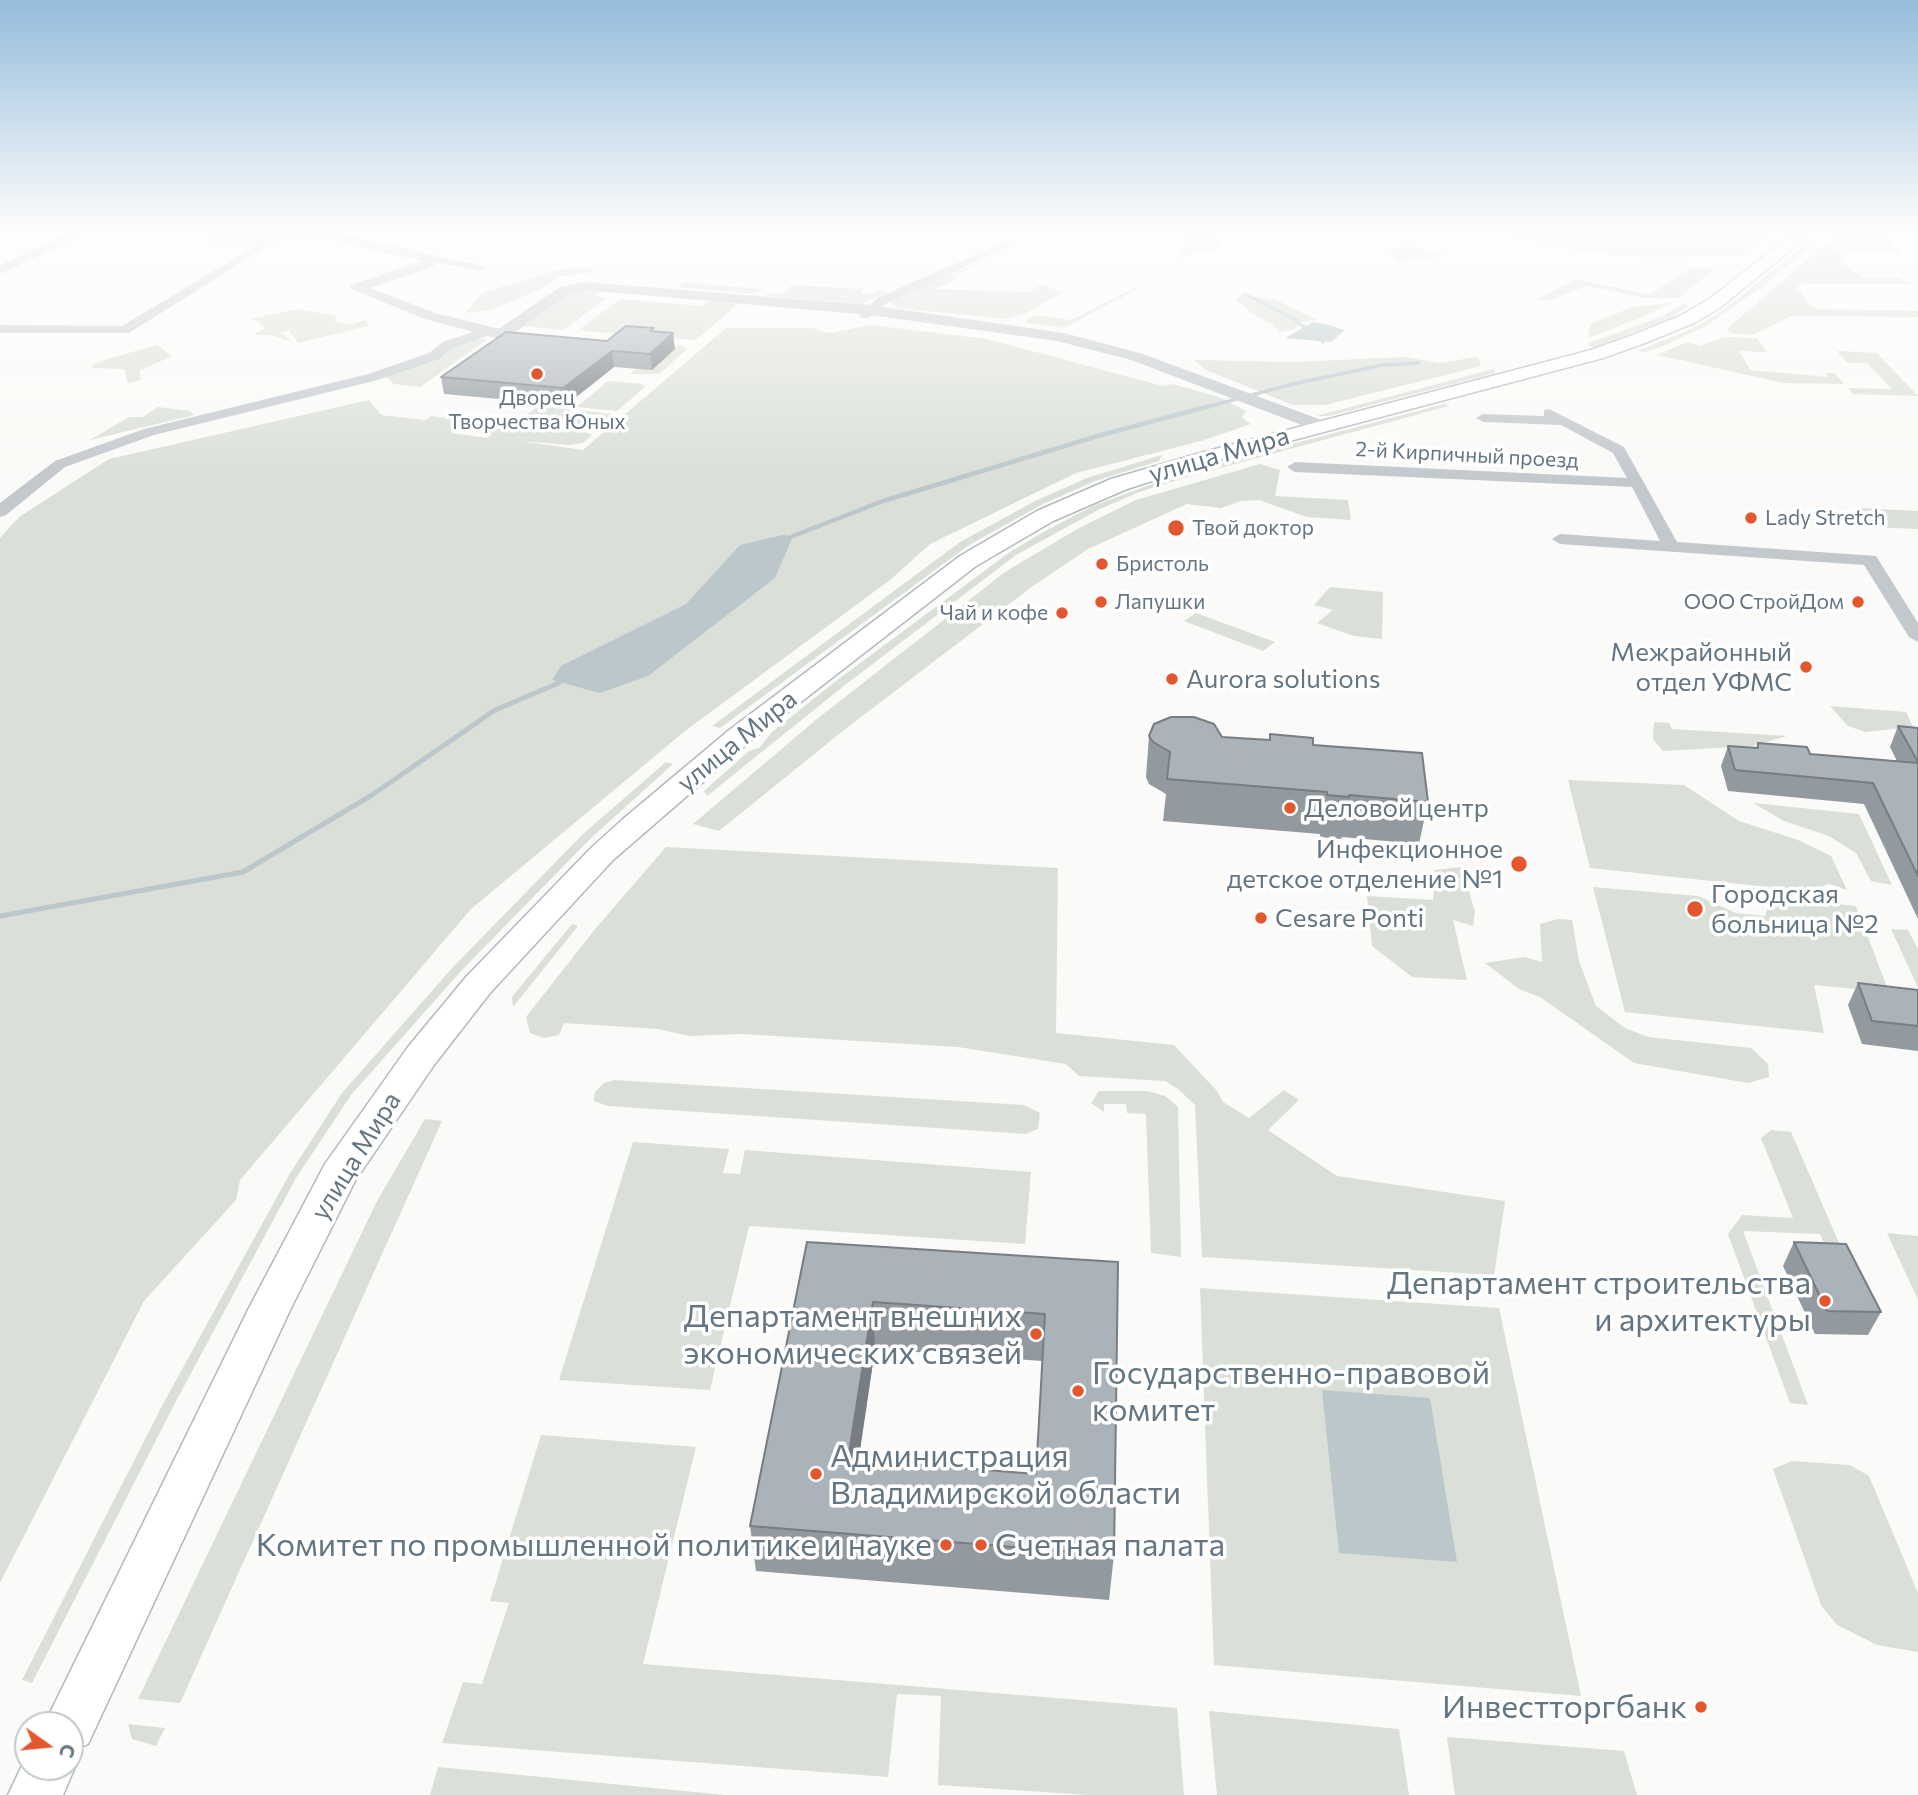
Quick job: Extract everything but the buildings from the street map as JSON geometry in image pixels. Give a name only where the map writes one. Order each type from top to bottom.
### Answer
[{"type":"main road","name":"улица Мира","points":[[77,1711],[270,1308],[339,1174],[421,1056],[478,985],[555,903],[634,825],[729,745],[968,561],[1045,516],[1119,484],[1310,422],[1560,364],[1639,339],[1697,314]]},
{"type":"street","points":[[0,329],[125,330],[152,314]]},
{"type":"street","points":[[424,314],[485,332],[504,333],[531,314]]},
{"type":"street","points":[[776,319],[845,314]]},
{"type":"street","points":[[894,314],[1058,335],[1189,376],[1310,422]]},
{"type":"street","points":[[0,512],[60,464],[92,452],[149,432],[373,377],[434,356],[448,345],[485,332]]},
{"type":"street","points":[[1549,413],[1619,450],[1672,547]]},
{"type":"street","points":[[1483,418],[1565,421]]},
{"type":"street","name":"2-й Кирпичный проезд","points":[[1295,467],[1637,484]]},
{"type":"street","points":[[1560,539],[1870,560],[1918,637]]},
{"type":"shaded area","points":[[275,314],[324,314],[336,316],[335,321],[350,325],[366,320],[369,326],[298,343],[289,331],[295,329],[281,332],[292,342],[271,335],[253,335],[265,328],[250,319]]},
{"type":"shaded area","points":[[538,314],[585,314],[563,330],[521,326]]},
{"type":"shaded area","points":[[600,314],[727,314],[696,340],[580,329]]},
{"type":"shaded area","points":[[954,314],[1023,314],[1006,319]]},
{"type":"shaded area","points":[[1083,314],[1091,314],[1064,328],[1027,323],[1026,320],[1035,315],[1071,320]]},
{"type":"shaded area","points":[[1252,314],[1305,314],[1318,320],[1300,322],[1295,329],[1280,332],[1272,324]]},
{"type":"shaded area","points":[[1616,314],[1649,314],[1588,338],[1590,324]]},
{"type":"shaded area","points":[[1677,314],[1595,347],[1589,346],[1588,343]]},
{"type":"shaded area","points":[[1717,314],[1723,314],[1706,326],[1661,347],[1638,351],[1693,328]]},
{"type":"shaded area","points":[[1745,314],[1918,314],[1918,317],[1791,316],[1753,335],[1730,333],[1727,329]]},
{"type":"shaded area","points":[[1313,322],[1345,330],[1331,342],[1285,338]]},
{"type":"shaded area","points":[[871,325],[987,339],[1163,386],[1173,384],[1219,397],[1246,411],[1242,417],[1251,424],[1201,441],[1076,473],[930,544],[890,580],[685,731],[471,909],[240,1180],[236,1200],[144,1301],[0,1583],[0,538],[19,517],[109,459],[369,400],[381,415],[426,420],[431,416],[457,419],[456,422],[464,423],[452,433],[487,438],[494,427],[514,425],[589,433],[592,435],[583,443],[570,445],[520,441],[583,450],[726,328],[812,328],[829,333]]},
{"type":"shaded area","points":[[1724,337],[1757,338],[1767,352],[1739,351],[1750,370],[1828,377],[1826,373],[1835,373],[1844,384],[1784,383],[1657,355],[1687,342],[1700,346]]},
{"type":"shaded area","points":[[480,338],[488,339],[420,387],[394,384],[385,376],[443,356],[453,347]]},
{"type":"shaded area","points":[[656,344],[682,346],[687,349],[659,374],[631,374]]},
{"type":"shaded area","points":[[157,345],[172,356],[139,371],[141,380],[128,383],[124,369],[92,368],[104,360]]},
{"type":"shaded area","points":[[1837,351],[1877,353],[1918,396],[1853,394],[1848,388],[1892,389],[1867,363],[1847,363]]},
{"type":"shaded area","points":[[1406,357],[1439,363],[1478,357],[1481,366],[1325,405],[1293,405],[1206,370],[1194,360],[1293,362]]},
{"type":"shaded area","points":[[1494,369],[1495,373],[1329,416],[1316,416]]},
{"type":"shaded area","points":[[608,381],[642,384],[645,387],[617,411],[577,407]]},
{"type":"shaded area","points":[[1444,404],[1449,406],[1190,476],[1139,492],[1100,509],[1016,555],[845,685],[707,796],[704,791],[749,751],[759,748],[772,732],[836,681],[1010,552],[1047,530],[1093,506],[1182,473]]},
{"type":"shaded area","points":[[537,406],[613,414],[601,426],[590,428],[520,421]]},
{"type":"shaded area","points":[[158,407],[190,411],[194,415],[90,440],[129,417],[143,417]]},
{"type":"shaded area","points":[[1162,455],[1159,461],[1095,481],[1043,504],[969,545],[720,728],[712,726],[960,542],[1035,501],[1087,478]]},
{"type":"shaded area","points":[[1260,464],[1280,470],[1275,496],[1348,500],[1351,520],[1307,517],[1259,500],[1241,501],[1221,508],[1187,504],[1088,549],[1033,586],[844,730],[719,831],[693,824],[817,719],[1005,572],[1079,528],[1136,500]]},
{"type":"shaded area","points":[[1857,508],[1918,511],[1918,529],[1870,527]]},
{"type":"shaded area","points":[[783,535],[793,536],[775,578],[648,676],[600,693],[552,680],[561,666],[686,604],[740,545]]},
{"type":"shaded area","points":[[1330,587],[1383,592],[1382,639],[1354,636],[1317,623],[1333,610],[1314,605]]},
{"type":"shaded area","points":[[1196,613],[1275,642],[1263,651],[1184,621]]},
{"type":"shaded area","points":[[1830,706],[1906,712],[1913,727],[1865,732],[1848,726]]},
{"type":"shaded area","points":[[1654,722],[1669,723],[1672,729],[1787,736],[1753,746],[1663,751],[1653,739]]},
{"type":"shaded area","points":[[666,762],[673,764],[591,838],[462,970],[351,1095],[296,1178],[175,1403],[32,1683],[22,1680],[164,1402],[289,1175],[342,1093],[453,967],[583,834]]},
{"type":"shaded area","points":[[1568,780],[1684,785],[1739,821],[1798,840],[1831,856],[1847,890],[1829,884],[1806,891],[1590,868]]},
{"type":"shaded area","points":[[1753,803],[1859,814],[1892,885],[1871,881],[1856,853],[1829,836],[1784,821]]},
{"type":"shaded area","points":[[666,847],[1058,868],[1056,1033],[1174,1045],[1217,1091],[1223,1102],[1249,1118],[1284,1090],[1299,1100],[1268,1130],[1337,1176],[1505,1201],[1494,1275],[1202,1257],[1195,1105],[1165,1081],[1079,1076],[1066,1064],[958,1047],[742,1034],[689,1036],[658,1029],[564,1023],[559,1035],[544,1038],[530,1033],[526,1017],[596,928]]},
{"type":"shaded area","points":[[1462,867],[1475,912],[1473,926],[1453,920],[1467,980],[1412,977],[1372,946],[1367,896],[1433,900],[1435,870]]},
{"type":"shaded area","points":[[1593,887],[1698,896],[1736,913],[1765,916],[1771,897],[1856,906],[1889,992],[1814,985],[1824,1033],[1625,1012]]},
{"type":"shaded area","points":[[1558,919],[1572,920],[1579,961],[1596,1006],[1625,1028],[1648,1037],[1751,1048],[1768,1064],[1769,1077],[1748,1083],[1634,1063],[1540,997],[1519,989],[1485,963],[1524,957],[1542,962],[1540,924]]},
{"type":"shaded area","points":[[572,924],[578,926],[513,1007],[512,997]]},
{"type":"shaded area","points":[[1891,929],[1908,930],[1918,949],[1918,988]]},
{"type":"shaded area","points":[[614,1080],[1024,1105],[1040,1113],[1038,1129],[1026,1134],[608,1106],[594,1101],[595,1092],[604,1083]]},
{"type":"shaded area","points":[[1099,1091],[1147,1091],[1165,1096],[1178,1107],[1181,1257],[1151,1253],[1146,1114],[1127,1113],[1126,1104],[1104,1104],[1104,1112],[1091,1103]]},
{"type":"shaded area","points":[[425,1119],[442,1121],[180,1703],[138,1699],[377,1201]]},
{"type":"shaded area","points":[[1771,1130],[1791,1132],[1850,1268],[1834,1267],[1820,1234],[1743,1231],[1808,1405],[1790,1403],[1728,1234],[1742,1215],[1793,1218],[1761,1138]]},
{"type":"shaded area","points":[[633,1142],[729,1149],[723,1173],[740,1174],[745,1150],[1031,1172],[1025,1244],[749,1226],[710,1390],[559,1380]]},
{"type":"shaded area","points":[[1887,1233],[1918,1236],[1918,1300]]},
{"type":"shaded area","points":[[1200,1288],[1499,1308],[1581,1696],[1214,1665]]},
{"type":"shaded area","points":[[1322,1390],[1430,1398],[1457,1562],[1339,1553]]},
{"type":"shaded area","points":[[541,1435],[696,1447],[643,1664],[1177,1708],[1184,1795],[1089,1795],[938,1785],[941,1696],[897,1694],[888,1777],[442,1743],[463,1682],[482,1684],[509,1603],[490,1601]]},
{"type":"shaded area","points":[[1792,1461],[1850,1465],[1869,1476],[1918,1593],[1918,1652],[1877,1645],[1837,1625],[1821,1605],[1773,1469]]},
{"type":"shaded area","points":[[1209,1711],[1399,1729],[1409,1795],[1217,1795]]},
{"type":"shaded area","points":[[128,1724],[165,1728],[156,1746],[132,1739]]},
{"type":"shaded area","points":[[1447,1737],[1624,1751],[1637,1795],[1455,1795]]},
{"type":"shaded area","points":[[438,1767],[480,1771],[725,1795],[430,1795]]},
{"type":"waterway","points":[[1284,314],[1323,342]]},
{"type":"waterway","points":[[1203,408],[1293,384],[1383,365],[1418,363]]},
{"type":"waterway","points":[[793,536],[883,501],[1101,435],[1210,406]]},
{"type":"waterway","points":[[0,916],[243,872],[372,795],[495,710],[559,683]]},
{"type":"place","name":"Дворец Творчества Юных","points":[[537,374]]},
{"type":"place","name":"Lady Stretch","points":[[1751,518]]},
{"type":"place","name":"Твой доктор","points":[[1176,528]]},
{"type":"place","name":"Бристоль","points":[[1102,564]]},
{"type":"place","name":"Лапушки","points":[[1101,602]]},
{"type":"place","name":"ООО СтройДом","points":[[1858,602]]},
{"type":"place","name":"Чай и кофе","points":[[1062,613]]},
{"type":"place","name":"Межрайонный отдел УФМС","points":[[1806,667]]},
{"type":"place","name":"Aurora solutions","points":[[1172,679]]},
{"type":"place","name":"Деловой центр","points":[[1290,808]]},
{"type":"place","name":"Инфекционное детское отделение №1","points":[[1519,864]]},
{"type":"place","name":"Городская больница №2","points":[[1695,909]]},
{"type":"place","name":"Cesare Ponti","points":[[1261,918]]},
{"type":"place","name":"Департамент строительства и архитектуры","points":[[1825,1301]]},
{"type":"place","name":"Департамент внешних экономических связей","points":[[1036,1334]]},
{"type":"place","name":"Государственно-правовой комитет","points":[[1078,1391]]},
{"type":"place","name":"Администрация Владимирской области","points":[[816,1474]]},
{"type":"place","name":"Комитет по промышленной политике и науке","points":[[946,1545]]},
{"type":"place","name":"Счетная палата","points":[[981,1545]]},
{"type":"place","name":"Инвестторгбанк","points":[[1701,1707]]}]
